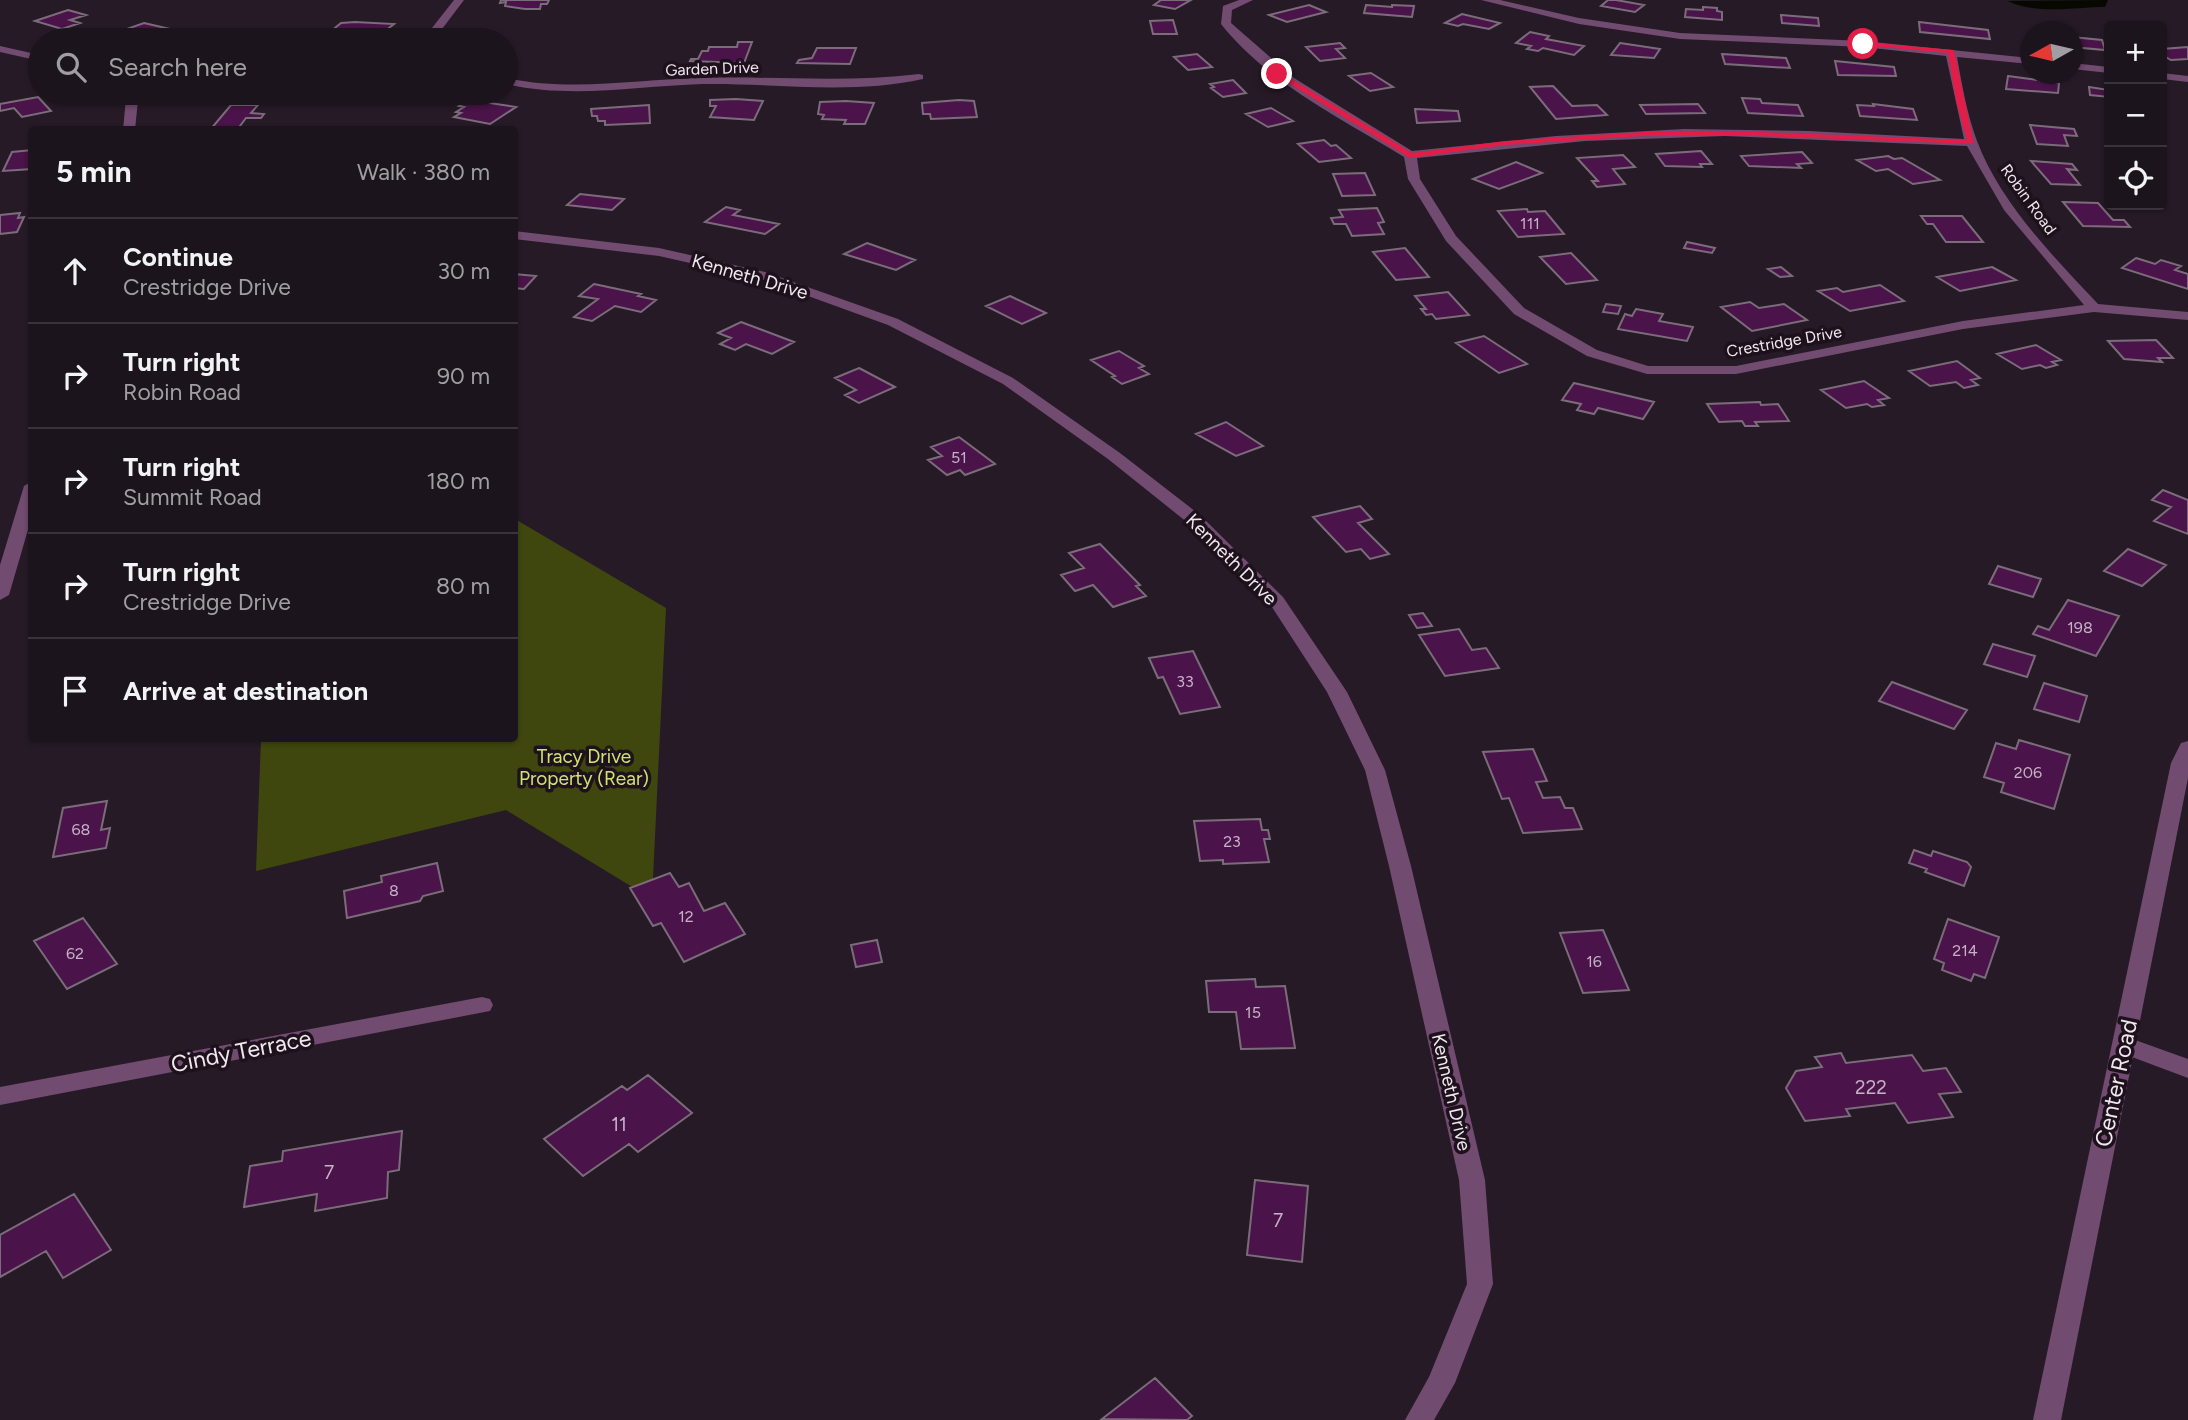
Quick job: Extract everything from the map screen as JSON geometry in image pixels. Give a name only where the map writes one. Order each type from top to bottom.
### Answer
[{"type":"street","points":[[437,28],[459,0]]},
{"type":"street","points":[[1248,0],[1227,8],[1226,24],[1248,48],[1277,74],[1410,155],[1505,143],[1643,134],[1758,134],[1972,143]]},
{"type":"street","points":[[1486,0],[1579,22],[1681,36],[1863,44],[2020,60]]},
{"type":"street","points":[[0,48],[28,55]]},
{"type":"street","name":"Robin Road","points":[[1951,52],[1959,101],[1972,143],[1999,193],[2064,276],[2094,308]]},
{"type":"street","points":[[2083,67],[2104,69]]},
{"type":"street","name":"Garden Drive","points":[[518,83],[558,89],[609,89],[701,81],[863,83],[919,77]]},
{"type":"street","points":[[2167,77],[2188,79]]},
{"type":"street","points":[[129,105],[129,126]]},
{"type":"street","name":"Crestridge Drive","points":[[1410,155],[1414,179],[1451,238],[1519,311],[1592,353],[1647,370],[1736,370],[1963,325],[2094,308],[2188,316]]},
{"type":"street","name":"Kenneth Drive","points":[[518,235],[659,252],[765,276],[893,322],[1008,382],[1114,456],[1194,519],[1277,601],[1337,692],[1375,770],[1400,866],[1472,1180],[1480,1284],[1441,1384],[1419,1420]]},
{"type":"street","points":[[0,595],[28,500]]},
{"type":"street","name":"Center Road","points":[[2047,1420],[2181,763],[2188,747]]},
{"type":"street","name":"Cindy Terrace","points":[[0,1096],[482,1005]]},
{"type":"street","points":[[2124,1045],[2188,1069]]},
{"type":"green space","name":"Tracy Drive Property (Rear)","points":[[518,521],[666,608],[652,899],[506,810],[256,871],[261,742],[518,742]]},
{"type":"shaded area","points":[[2108,0],[2105,7],[2056,9],[2030,8],[2008,1]]},
{"type":"building","points":[[501,0],[549,0],[547,4],[541,4],[540,9],[525,9],[505,6],[506,2],[500,3]]},
{"type":"building","points":[[1161,0],[1191,0],[1175,9],[1154,5]]},
{"type":"building","points":[[1608,0],[1644,5],[1635,12],[1601,6]]},
{"type":"building","points":[[1309,5],[1326,12],[1287,22],[1269,15]]},
{"type":"building","points":[[1366,5],[1414,6],[1412,17],[1364,13]]},
{"type":"building","points":[[1703,7],[1717,8],[1717,11],[1722,12],[1722,20],[1685,17],[1686,9],[1703,10]]},
{"type":"building","points":[[68,10],[86,15],[70,20],[80,23],[65,28],[35,21]]},
{"type":"building","points":[[1462,14],[1500,23],[1489,29],[1445,23]]},
{"type":"building","points":[[1781,15],[1818,18],[1819,26],[1782,23]]},
{"type":"building","points":[[1173,20],[1177,34],[1153,34],[1150,21]]},
{"type":"building","points":[[1919,22],[1988,30],[1990,39],[1920,32]]},
{"type":"building","points":[[144,23],[166,28],[130,28]]},
{"type":"building","points":[[341,23],[394,24],[389,28],[335,28]]},
{"type":"building","points":[[1530,32],[1549,36],[1546,39],[1584,46],[1574,55],[1543,48],[1538,51],[1527,49],[1531,46],[1516,43]]},
{"type":"building","points":[[2083,38],[2102,40],[2104,50],[2083,48]]},
{"type":"building","points":[[738,42],[752,42],[744,63],[690,61],[698,59],[702,51],[708,51],[709,47],[737,47]]},
{"type":"building","points":[[1340,43],[1345,48],[1336,49],[1345,58],[1320,61],[1306,47]]},
{"type":"building","points":[[1620,43],[1660,49],[1654,58],[1611,55]]},
{"type":"building","points":[[2188,47],[2188,59],[2171,60],[2167,58],[2167,49]]},
{"type":"building","points":[[817,48],[856,48],[850,64],[797,63],[799,60],[812,58]]},
{"type":"building","points":[[1197,54],[1212,67],[1188,70],[1174,57]]},
{"type":"building","points":[[1722,54],[1786,58],[1790,68],[1725,64]]},
{"type":"building","points":[[1835,61],[1894,67],[1896,76],[1838,75]]},
{"type":"building","points":[[1371,73],[1393,87],[1370,91],[1349,76]]},
{"type":"building","points":[[2008,76],[2020,78],[2020,84],[2059,84],[2058,93],[2006,89]]},
{"type":"building","points":[[1233,80],[1246,93],[1223,97],[1211,88],[1214,87],[1210,84]]},
{"type":"building","points":[[1553,86],[1572,106],[1597,105],[1607,115],[1556,119],[1530,87]]},
{"type":"building","points":[[2089,87],[2104,89],[2104,96],[2090,95]]},
{"type":"building","points":[[1742,98],[1760,99],[1762,103],[1798,105],[1803,116],[1748,113]]},
{"type":"building","points":[[28,99],[28,105],[45,105],[51,111],[22,117],[14,108],[0,111],[0,104]]},
{"type":"building","points":[[710,100],[763,101],[754,120],[710,117],[716,106],[710,106]]},
{"type":"building","points":[[974,101],[977,117],[931,119],[930,114],[923,114],[922,103]]},
{"type":"building","points":[[820,102],[874,103],[865,124],[844,124],[846,120],[822,119],[824,115],[818,114]]},
{"type":"building","points":[[1698,104],[1705,113],[1646,114],[1640,105]]},
{"type":"building","points":[[1873,104],[1913,109],[1917,120],[1860,116],[1857,105],[1874,106]]},
{"type":"building","points":[[231,105],[258,105],[251,113],[264,114],[261,118],[246,118],[240,126],[213,126]]},
{"type":"building","points":[[649,105],[650,123],[605,125],[605,121],[598,121],[597,116],[592,116],[591,109]]},
{"type":"building","points":[[459,106],[516,107],[490,124],[454,117],[461,113],[456,112],[464,107]]},
{"type":"building","points":[[1271,108],[1293,121],[1268,127],[1246,114]]},
{"type":"building","points":[[1415,109],[1458,111],[1460,121],[1417,123]]},
{"type":"building","points":[[2030,125],[2074,129],[2077,136],[2064,135],[2068,146],[2037,144]]},
{"type":"building","points":[[1324,140],[1331,146],[1336,145],[1351,158],[1319,162],[1298,144]]},
{"type":"building","points":[[28,150],[28,169],[3,171],[12,152]]},
{"type":"building","points":[[1701,151],[1712,164],[1700,164],[1702,167],[1665,166],[1656,154]]},
{"type":"building","points":[[1802,152],[1812,163],[1797,164],[1801,168],[1749,166],[1741,156]]},
{"type":"building","points":[[1623,155],[1635,167],[1613,169],[1625,184],[1597,187],[1592,181],[1598,181],[1577,158]]},
{"type":"building","points":[[1888,156],[1894,159],[1902,158],[1940,180],[1913,184],[1888,169],[1876,171],[1857,160]]},
{"type":"building","points":[[2031,161],[2072,164],[2077,170],[2067,169],[2080,185],[2051,184]]},
{"type":"building","points":[[1516,162],[1542,173],[1499,189],[1473,179]]},
{"type":"building","points":[[1365,173],[1375,195],[1342,196],[1333,174]]},
{"type":"building","points":[[580,194],[624,199],[612,210],[567,205]]},
{"type":"building","points":[[2063,202],[2098,203],[2113,220],[2124,220],[2130,227],[2083,226]]},
{"type":"building","points":[[726,207],[740,210],[733,215],[779,224],[765,234],[705,222]]},
{"type":"building","points":[[1377,208],[1384,222],[1378,223],[1384,234],[1352,236],[1346,224],[1334,224],[1331,218],[1343,217],[1339,210]]},
{"type":"building","points":[[1527,209],[1528,212],[1545,211],[1564,234],[1518,237],[1498,211]]},
{"type":"building","points":[[20,213],[18,218],[24,217],[17,232],[0,234],[0,215]]},
{"type":"building","points":[[1921,216],[1962,216],[1983,242],[1946,242],[1933,224],[1927,224]]},
{"type":"building","points":[[1687,242],[1715,248],[1712,253],[1684,248]]},
{"type":"building","points":[[867,243],[915,260],[896,270],[844,254]]},
{"type":"building","points":[[1405,248],[1429,277],[1396,280],[1373,252]]},
{"type":"building","points":[[1571,253],[1597,280],[1566,284],[1540,257]]},
{"type":"building","points":[[2136,258],[2155,264],[2161,260],[2181,266],[2175,270],[2188,274],[2188,289],[2122,268]]},
{"type":"building","points":[[1781,267],[1792,276],[1780,277],[1768,269]]},
{"type":"building","points":[[1992,267],[2016,280],[1960,291],[1937,277]]},
{"type":"building","points":[[518,274],[536,276],[524,289],[518,288]]},
{"type":"building","points":[[594,284],[656,300],[641,312],[615,306],[592,321],[574,317],[598,299],[579,296]]},
{"type":"building","points":[[1880,285],[1904,301],[1850,311],[1818,291],[1837,288],[1843,292]]},
{"type":"building","points":[[1448,292],[1469,315],[1436,319],[1432,314],[1426,315],[1421,309],[1426,309],[1415,296]]},
{"type":"building","points":[[1010,296],[1046,313],[1022,324],[986,306]]},
{"type":"building","points":[[1750,302],[1759,308],[1784,304],[1807,320],[1752,331],[1721,307]]},
{"type":"building","points":[[1606,304],[1621,306],[1618,314],[1603,312]]},
{"type":"building","points":[[1636,309],[1663,314],[1659,321],[1693,327],[1687,341],[1618,329],[1625,314],[1632,316]]},
{"type":"building","points":[[741,322],[794,342],[772,354],[746,344],[735,350],[720,344],[731,338],[718,333]]},
{"type":"building","points":[[1484,336],[1527,364],[1499,373],[1456,343]]},
{"type":"building","points":[[2156,340],[2173,358],[2158,358],[2162,362],[2124,359],[2108,341]]},
{"type":"building","points":[[2036,345],[2061,360],[2052,362],[2057,365],[2046,368],[2040,365],[2022,369],[1997,354]]},
{"type":"building","points":[[1119,351],[1144,366],[1139,368],[1149,374],[1122,384],[1091,360]]},
{"type":"building","points":[[1957,361],[1980,378],[1971,380],[1978,385],[1964,388],[1956,382],[1930,386],[1909,371]]},
{"type":"building","points":[[859,368],[895,387],[859,403],[845,395],[856,390],[835,378]]},
{"type":"building","points":[[1864,381],[1889,398],[1878,400],[1884,405],[1872,407],[1867,404],[1846,408],[1821,390]]},
{"type":"building","points":[[1574,383],[1654,402],[1643,419],[1598,408],[1594,414],[1577,410],[1581,404],[1562,400]]},
{"type":"building","points":[[1760,402],[1761,405],[1778,404],[1789,421],[1755,422],[1758,426],[1745,426],[1742,421],[1719,422],[1707,404]]},
{"type":"building","points":[[1226,422],[1263,446],[1236,456],[1196,434]]},
{"type":"building","points":[[959,437],[995,464],[965,475],[960,470],[947,475],[928,460],[942,456],[931,447]]},
{"type":"building","points":[[2163,490],[2188,500],[2188,534],[2154,521],[2171,507],[2152,500]]},
{"type":"building","points":[[1360,506],[1372,519],[1358,523],[1389,554],[1370,559],[1361,549],[1346,552],[1313,517]]},
{"type":"building","points":[[1100,544],[1140,585],[1136,586],[1146,596],[1113,607],[1093,585],[1075,591],[1061,575],[1084,568],[1069,553]]},
{"type":"building","points":[[2128,549],[2166,565],[2142,586],[2104,571]]},
{"type":"building","points":[[1998,566],[2041,579],[2033,597],[1989,584]]},
{"type":"building","points":[[2068,600],[2119,616],[2096,656],[2033,634],[2038,626],[2049,630]]},
{"type":"building","points":[[1423,613],[1432,626],[1417,628],[1409,615]]},
{"type":"building","points":[[1459,629],[1472,650],[1486,648],[1499,668],[1445,676],[1419,635]]},
{"type":"building","points":[[1993,644],[2035,656],[2027,677],[1984,664]]},
{"type":"building","points":[[1193,651],[1220,707],[1180,714],[1163,677],[1158,678],[1149,658]]},
{"type":"building","points":[[1892,682],[1967,710],[1954,729],[1879,701]]},
{"type":"building","points":[[2044,683],[2087,696],[2079,722],[2034,709]]},
{"type":"building","points":[[2019,740],[2070,755],[2054,809],[2001,792],[2004,783],[1984,777],[1996,743],[2016,749]]},
{"type":"building","points":[[1533,749],[1547,781],[1536,782],[1543,798],[1560,797],[1565,808],[1573,808],[1582,829],[1523,833],[1509,798],[1502,799],[1483,752]]},
{"type":"building","points":[[107,801],[101,830],[110,828],[106,848],[53,857],[63,808]]},
{"type":"building","points":[[1260,819],[1262,830],[1268,830],[1270,839],[1264,839],[1269,862],[1223,864],[1223,860],[1200,861],[1194,821]]},
{"type":"building","points":[[1914,850],[1931,856],[1933,851],[1967,862],[1971,867],[1964,886],[1925,872],[1927,869],[1909,863]]},
{"type":"building","points":[[437,863],[443,891],[423,896],[420,901],[347,918],[344,891],[382,882],[381,876]]},
{"type":"building","points":[[670,873],[679,887],[689,883],[704,911],[725,903],[745,934],[684,962],[661,923],[653,926],[630,888]]},
{"type":"building","points":[[83,918],[117,964],[67,989],[34,941]]},
{"type":"building","points":[[1948,919],[1999,937],[1985,978],[1974,974],[1971,981],[1942,970],[1944,963],[1934,959]]},
{"type":"building","points":[[1603,930],[1629,990],[1583,993],[1560,933]]},
{"type":"building","points":[[877,940],[882,962],[856,967],[851,945]]},
{"type":"building","points":[[1255,979],[1256,987],[1285,986],[1295,1048],[1241,1049],[1236,1012],[1209,1012],[1206,981]]},
{"type":"building","points":[[1841,1053],[1846,1063],[1912,1055],[1923,1071],[1946,1068],[1961,1092],[1939,1094],[1953,1117],[1908,1123],[1895,1103],[1846,1109],[1850,1116],[1805,1121],[1786,1088],[1796,1071],[1822,1067],[1815,1057]]},
{"type":"building","points":[[648,1075],[692,1113],[638,1152],[629,1144],[583,1176],[544,1139],[622,1086],[627,1090]]},
{"type":"building","points":[[402,1131],[399,1170],[388,1172],[387,1198],[315,1211],[317,1194],[244,1207],[250,1166],[282,1161],[283,1151]]},
{"type":"building","points":[[1255,1180],[1308,1186],[1302,1262],[1247,1255]]},
{"type":"building","points":[[74,1194],[111,1250],[63,1278],[46,1251],[0,1277],[0,1235]]},
{"type":"building","points":[[1155,1378],[1192,1416],[1187,1420],[1102,1419]]},
{"type":"route","points":[[1277,74],[1410,155],[1505,143],[1643,134],[1886,137],[1972,143],[1959,101],[1951,52],[1863,44]]}]
